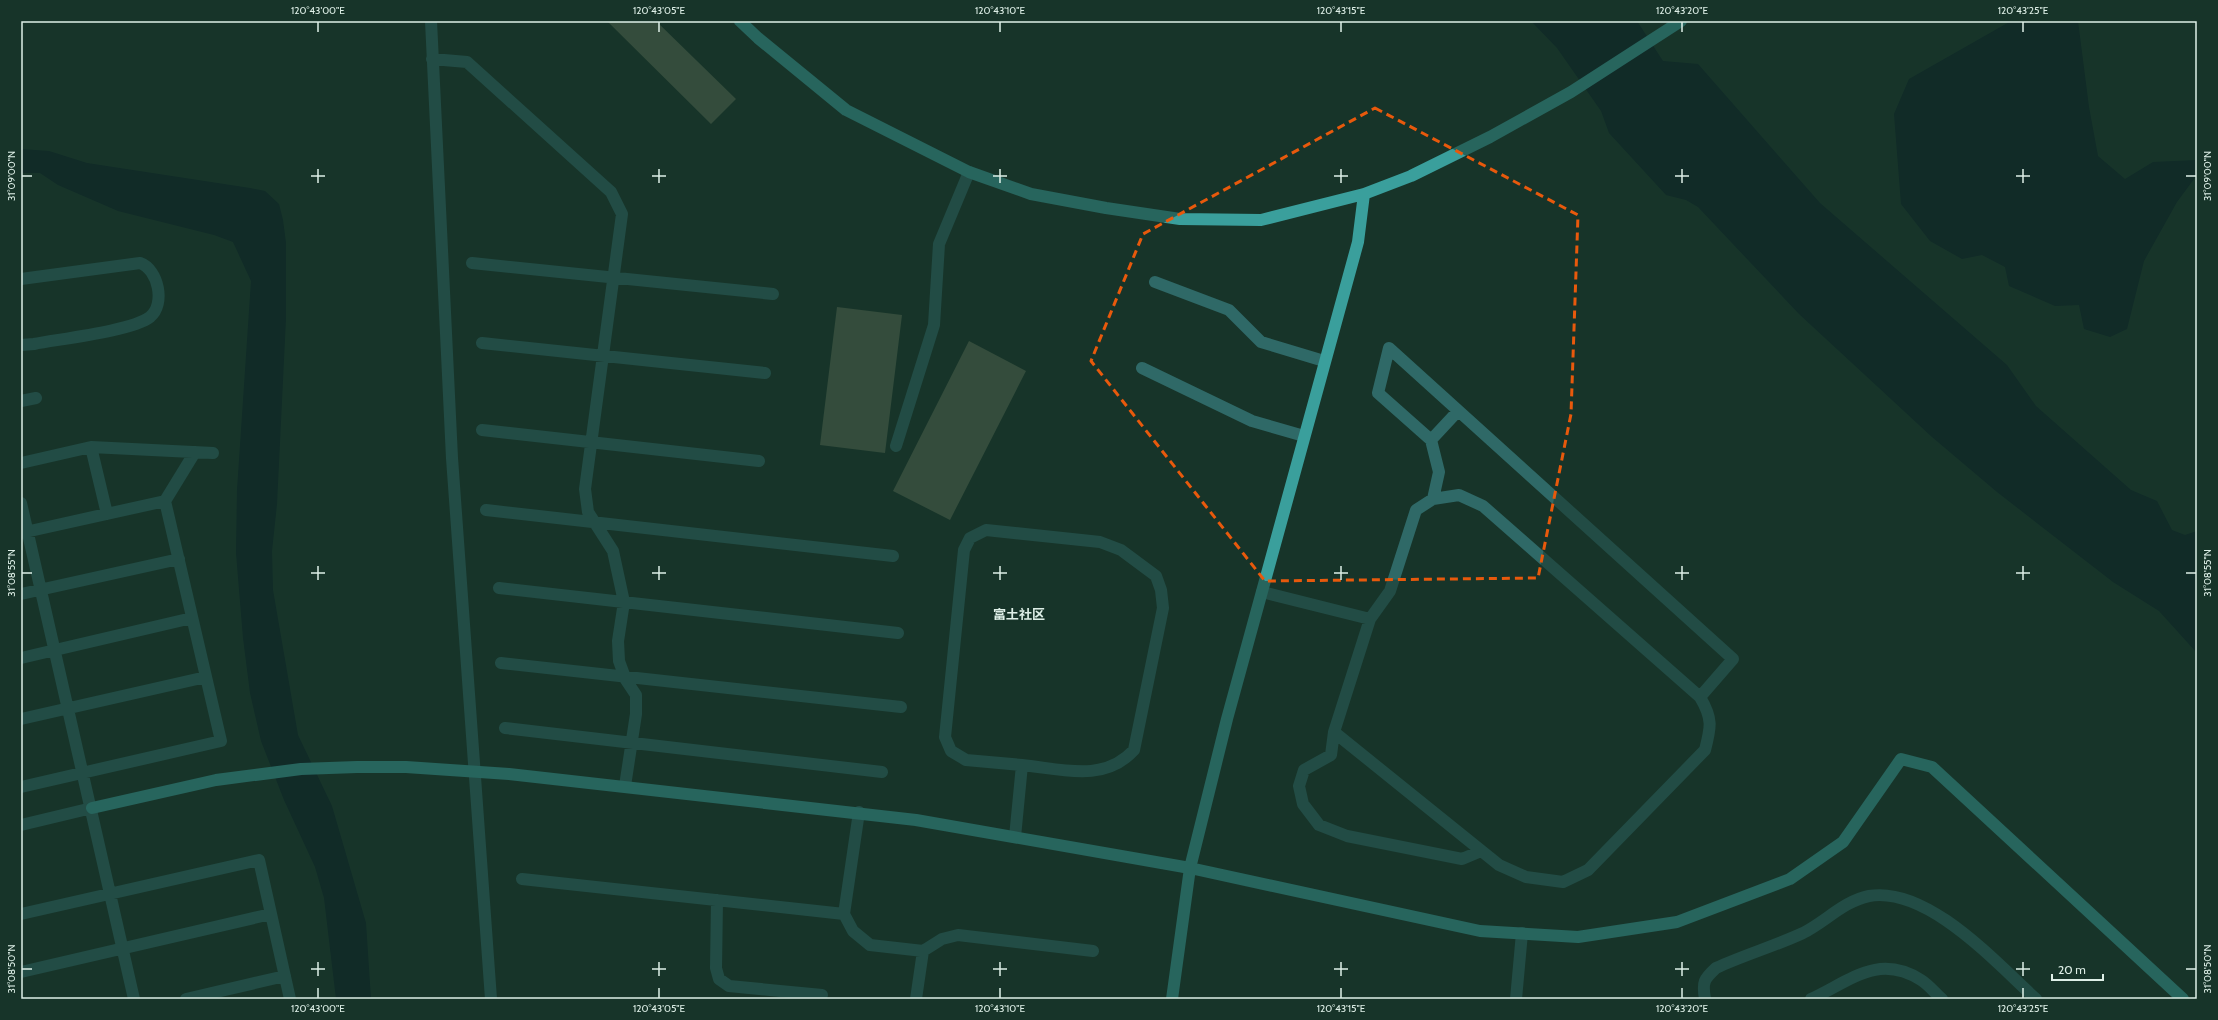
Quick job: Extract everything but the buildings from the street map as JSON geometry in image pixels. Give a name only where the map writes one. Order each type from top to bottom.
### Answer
[{"type":"main road","points":[[740,21],[758,38],[846,110],[969,172],[1031,194],[1106,208],[1180,219],[1261,220],[1364,194],[1411,176],[1484,140],[1572,92],[1681,21]]},
{"type":"main road","points":[[1172,999],[1190,868],[1227,719],[1358,242],[1364,194]]},
{"type":"main road","points":[[92,808],[216,780],[268,772],[321,768],[406,767],[475,771],[625,786],[859,812],[916,820],[1190,868],[1480,931],[1578,937],[1677,922],[1790,879],[1843,842],[1901,759],[1932,767],[2183,999]]},
{"type":"street","points":[[431,21],[452,458],[491,999]]},
{"type":"street","points":[[432,59],[468,62],[611,192],[622,214],[585,489],[588,512],[613,551],[624,602],[618,641],[619,662],[625,677],[636,695],[636,714],[625,786]]},
{"type":"street","points":[[896,446],[934,325],[939,244],[969,172]]},
{"type":"street","points":[[21,279],[140,263],[148,265],[154,273],[158,293],[157,305],[151,316],[135,325],[34,344],[21,344]]},
{"type":"street","points":[[472,263],[773,294]]},
{"type":"street","points":[[1155,282],[1228,310],[1261,342],[1324,362]]},
{"type":"street","points":[[482,343],[765,373]]},
{"type":"street","points":[[1432,499],[1439,472],[1431,440],[1378,393],[1389,348],[1732,659],[1700,697]]},
{"type":"street","points":[[1142,368],[1252,421],[1304,436]]},
{"type":"street","points":[[21,402],[36,398]]},
{"type":"street","points":[[1431,440],[1458,411]]},
{"type":"street","points":[[482,430],[759,461]]},
{"type":"street","points":[[91,447],[107,514]]},
{"type":"street","points":[[21,463],[91,447],[213,453]]},
{"type":"street","points":[[21,786],[221,741],[165,501],[195,452]]},
{"type":"street","points":[[1334,732],[1499,865],[1526,877],[1563,882],[1588,870],[1705,750],[1711,728],[1709,712],[1700,697],[1483,506],[1459,495],[1432,499],[1416,510],[1390,591],[1370,619],[1334,732],[1331,754],[1304,770],[1299,786],[1303,804],[1319,825],[1347,836],[1462,859],[1481,851]]},
{"type":"street","points":[[24,533],[165,501]]},
{"type":"street","points":[[21,503],[24,533],[41,590],[69,708],[134,999]]},
{"type":"street","points":[[486,510],[893,556]]},
{"type":"street","points":[[986,530],[1100,542],[1122,550],[1156,576],[1162,590],[1163,608],[1134,750],[1124,761],[1105,770],[1080,772],[1022,765],[966,760],[951,751],[945,737],[964,550],[970,538],[986,530]]},
{"type":"street","points":[[21,594],[178,559]]},
{"type":"street","points":[[499,588],[898,633]]},
{"type":"street","points":[[1262,592],[1370,619]]},
{"type":"street","points":[[21,658],[192,618]]},
{"type":"street","points":[[501,663],[901,707]]},
{"type":"street","points":[[21,719],[206,677]]},
{"type":"street","points":[[505,728],[882,772]]},
{"type":"street","points":[[1015,837],[1022,765]]},
{"type":"street","points":[[21,825],[92,808]]},
{"type":"street","points":[[859,812],[844,914],[853,932],[870,946],[923,952],[942,939],[958,935],[1092,951]]},
{"type":"street","points":[[21,914],[258,860],[290,999]]},
{"type":"street","points":[[522,879],[844,914]]},
{"type":"street","points":[[1705,999],[1703,988],[1705,978],[1716,968],[1804,933],[1848,904],[1869,896],[1902,898],[1922,905],[1949,921],[2036,999]]},
{"type":"street","points":[[717,900],[716,968],[719,979],[729,986],[822,995]]},
{"type":"street","points":[[21,972],[271,914]]},
{"type":"street","points":[[1516,999],[1522,934]]},
{"type":"street","points":[[916,999],[923,952]]},
{"type":"street","points":[[1811,999],[1862,972],[1890,968],[1922,981],[1942,999]]},
{"type":"street","points":[[186,999],[285,976]]},
{"type":"highlighted area","points":[[1375,108],[1578,215],[1571,414],[1538,578],[1265,581],[1091,361],[1143,234]]},
{"type":"water","points":[[1531,21],[1637,21],[1663,61],[1698,64],[1820,203],[2007,365],[2036,406],[2131,490],[2157,501],[2172,530],[2185,535],[2197,531],[2197,653],[2159,611],[2113,582],[1997,492],[1932,437],[1799,314],[1698,207],[1686,200],[1666,195],[1609,133],[1601,111],[1557,48]]},
{"type":"water","points":[[2011,21],[2078,21],[2089,107],[2098,156],[2125,179],[2153,162],[2197,160],[2197,175],[2177,202],[2144,261],[2127,329],[2110,337],[2084,329],[2079,305],[2055,306],[2009,286],[2005,267],[1982,255],[1962,259],[1930,241],[1901,204],[1894,114],[1909,79]]},
{"type":"water","points":[[21,149],[49,151],[87,163],[265,191],[279,204],[286,243],[286,318],[277,504],[272,551],[273,590],[298,735],[332,806],[366,923],[371,999],[336,999],[324,898],[315,867],[284,800],[261,741],[250,693],[243,638],[236,553],[237,490],[251,281],[233,242],[214,235],[118,211],[58,185],[40,173],[21,173]]},
{"type":"district","name":"富土社区","points":[[1019,614]]}]
